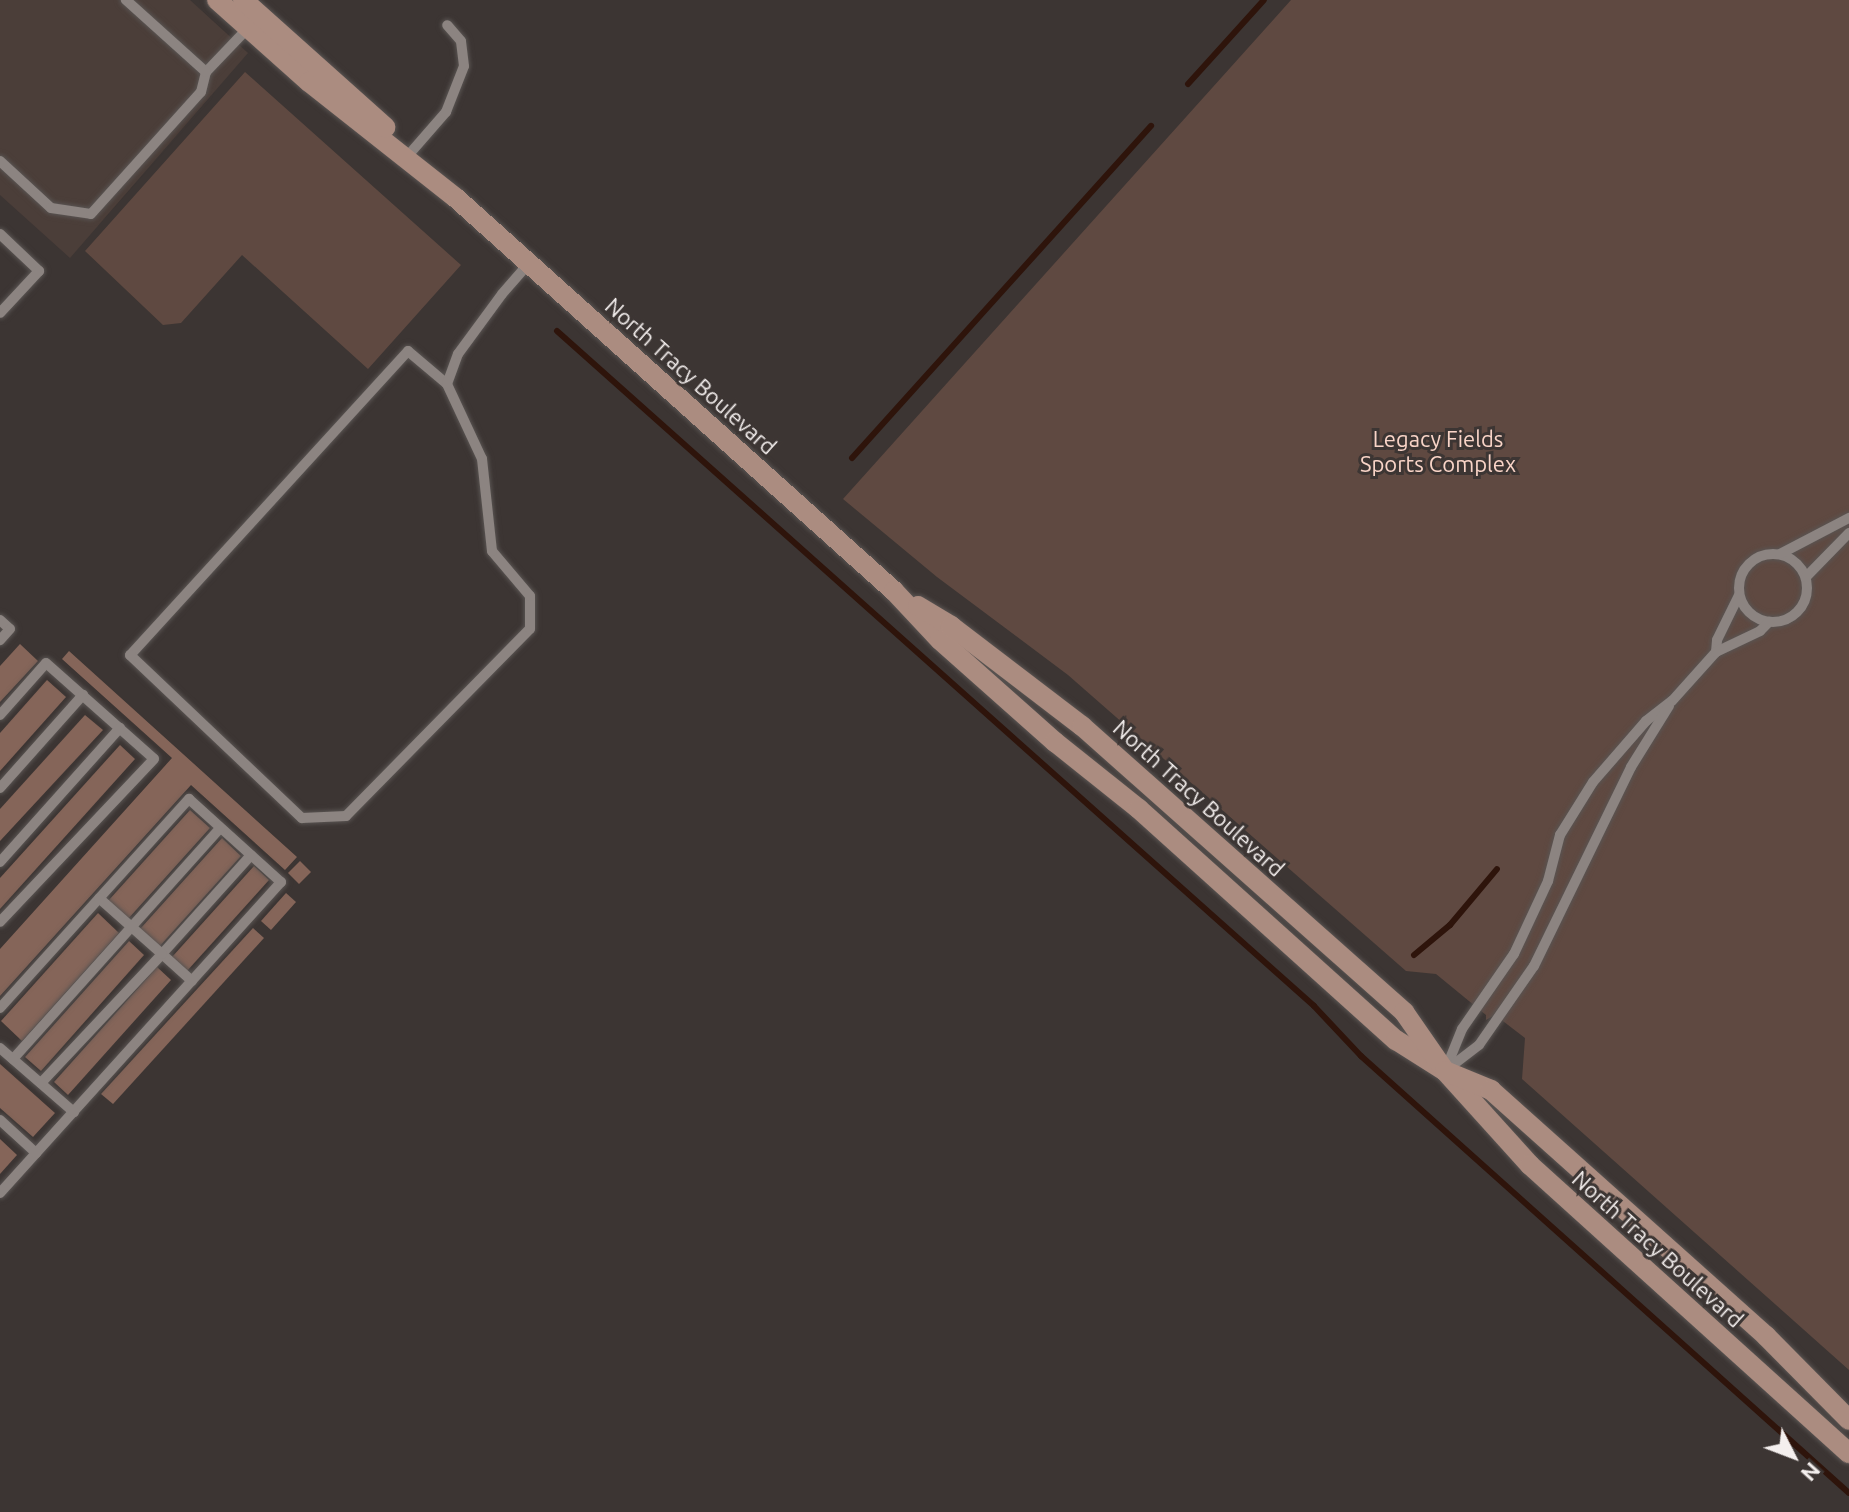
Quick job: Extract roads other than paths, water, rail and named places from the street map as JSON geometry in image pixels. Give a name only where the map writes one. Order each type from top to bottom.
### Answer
[{"type":"main road","name":"North Tracy Boulevard","points":[[217,0],[321,92],[456,198],[894,591],[940,640],[1032,722],[1139,809],[1396,1040],[1445,1071],[1491,1090],[1766,1336],[1849,1420]]},
{"type":"main road","name":"North Tracy Boulevard","points":[[243,0],[412,151],[456,198]]},
{"type":"main road","name":"North Tracy Boulevard","points":[[894,591],[951,626],[1082,726],[1404,1012],[1445,1071],[1530,1165],[1849,1453]]},
{"type":"lane","points":[[126,0],[206,72]]},
{"type":"lane","points":[[412,151],[446,112],[464,66],[461,41],[447,25]]},
{"type":"lane","points":[[0,161],[51,208],[91,214],[201,92],[206,72],[248,28]]},
{"type":"lane","points":[[0,234],[39,271],[0,313]]},
{"type":"lane","points":[[447,384],[408,351],[130,655],[302,818],[346,816],[530,629],[530,596],[492,551],[482,459],[447,384],[458,354],[529,263]]},
{"type":"lane","points":[[1716,652],[1717,640],[1739,595],[1742,573],[1748,565],[1757,557],[1780,554],[1849,518]]},
{"type":"lane","points":[[1806,577],[1849,533]]},
{"type":"lane","points":[[1739,595],[1750,613],[1769,622],[1780,621],[1798,611],[1805,600],[1806,577],[1791,558],[1780,554]]},
{"type":"lane","points":[[0,620],[10,629],[0,640]]},
{"type":"lane","points":[[1445,1071],[1462,1029],[1497,981],[1532,919],[1548,881],[1560,835],[1576,806],[1646,721],[1672,701],[1716,652],[1760,631],[1769,622]]},
{"type":"lane","points":[[0,715],[46,663],[154,759],[0,922]]},
{"type":"lane","points":[[0,788],[83,695]]},
{"type":"lane","points":[[1445,1071],[1479,1045],[1534,966],[1620,789],[1672,701]]},
{"type":"lane","points":[[0,862],[120,728]]},
{"type":"lane","points":[[0,1008],[189,799],[281,882],[0,1193]]},
{"type":"lane","points":[[13,1059],[220,828]]},
{"type":"lane","points":[[41,1083],[251,855]]},
{"type":"lane","points":[[99,898],[192,981]]},
{"type":"lane","points":[[0,1048],[74,1112]]},
{"type":"lane","points":[[0,1120],[36,1153]]},
{"type":"waterway","points":[[1188,84],[1264,0]]},
{"type":"waterway","points":[[852,458],[1151,126]]},
{"type":"waterway","points":[[557,331],[1314,1006],[1361,1056],[1849,1493]]},
{"type":"waterway","points":[[1414,955],[1450,925],[1497,869]]},
{"type":"park label","name":"Legacy Fields Sports Complex","points":[[1438,450]]}]
